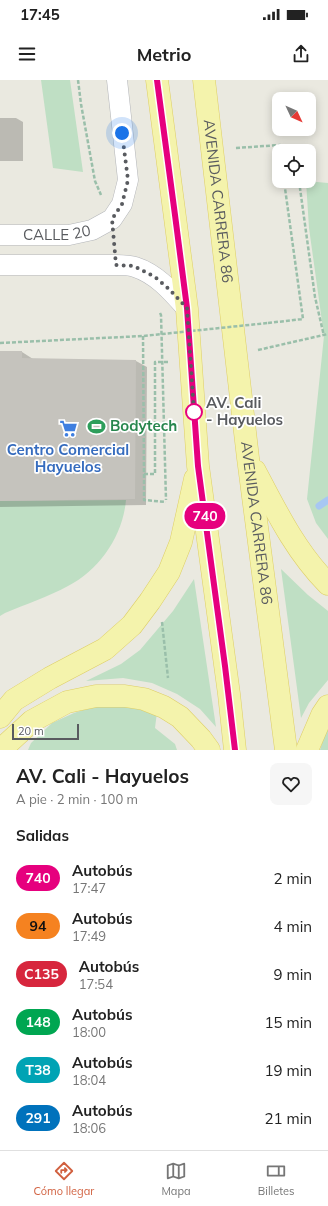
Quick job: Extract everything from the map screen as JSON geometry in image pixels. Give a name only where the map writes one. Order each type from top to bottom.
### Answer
[{"type":"main road","points":[[157,80],[187,308],[198,466],[229,694],[235,750]]},
{"type":"main road","name":"AVENIDA CARRERA 86","points":[[204,80],[248,458],[286,750]]},
{"type":"main road","points":[[248,458],[278,515],[296,545],[328,584]]},
{"type":"main road","points":[[0,717],[14,700],[50,678],[105,649],[132,625],[169,572],[181,542],[198,466]]},
{"type":"main road","points":[[4,750],[8,744],[32,721],[67,702],[96,696],[125,696],[144,699],[164,707],[180,717],[201,739],[209,750]]},
{"type":"main road","points":[[307,750],[322,715],[328,706]]},
{"type":"street","name":"CALLE 20","points":[[0,235],[68,235],[92,230],[112,219],[122,204],[128,180],[117,80]]},
{"type":"street","name":"CALLE 20","points":[[0,265],[134,266],[155,277],[187,308]]},
{"type":"path","points":[[78,80],[95,181],[112,219]]},
{"type":"path","points":[[236,148],[272,146]]},
{"type":"path","points":[[0,343],[143,336],[303,319],[285,188]]},
{"type":"path","points":[[300,188],[315,297],[324,336]]},
{"type":"path","points":[[157,309],[161,314],[165,509]]},
{"type":"path","points":[[257,350],[328,334]]},
{"type":"path","points":[[143,336],[144,500],[166,502]]},
{"type":"path","points":[[144,474],[154,474],[155,362]]},
{"type":"path","points":[[162,616],[168,678]]},
{"type":"green space","points":[[41,80],[70,80],[83,172],[53,168]]},
{"type":"green space","points":[[316,182],[328,183],[328,539],[316,523],[307,499],[324,336],[309,228],[306,188],[316,188]]},
{"type":"green space","points":[[126,500],[124,513],[115,538],[100,561],[90,571],[80,579],[60,590],[0,616],[0,501]]},
{"type":"green space","points":[[281,569],[308,595],[328,611],[328,680],[309,703],[301,718]]},
{"type":"green space","points":[[194,579],[216,727],[200,709],[177,694],[152,683],[123,678],[86,681],[121,664],[140,650],[173,611]]},
{"type":"green space","points":[[130,703],[157,712],[155,728],[175,744],[177,750],[28,750],[31,743],[52,723],[74,713],[101,704]]},
{"type":"green space","points":[[328,727],[328,750],[320,750],[326,729]]},
{"type":"building","name":"Centro Comercial Hayuelos","points":[[0,351],[22,351],[22,358],[136,360],[135,499],[0,501]]},
{"type":"waterway","points":[[319,506],[328,500]]},
{"type":"bus line","name":"740","points":[[157,80],[187,308],[198,466],[229,694],[235,750]]},
{"type":"place","name":"AV. Cali - Hayuelos","points":[[194,412]]},
{"type":"place","name":"Bodytech","points":[[97,426]]},
{"type":"place","name":"Centro Comercial Hayuelos","points":[[68,429]]},
{"type":"route","points":[[122,133],[128,180],[122,204],[112,219],[116,265],[134,266],[155,277],[187,308],[194,412]]}]
